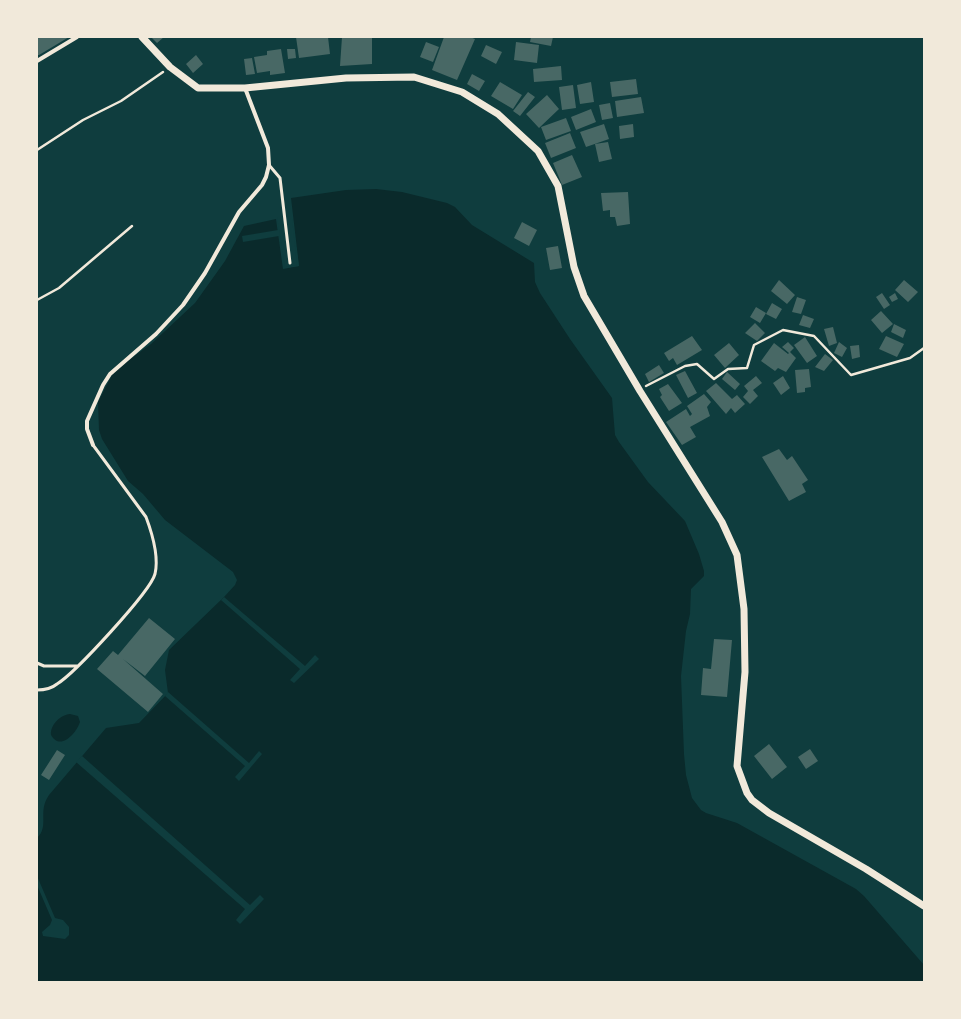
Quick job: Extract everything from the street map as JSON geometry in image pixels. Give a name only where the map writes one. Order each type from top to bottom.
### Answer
[{"type":"street","points":[[37,61],[77,37]]},
{"type":"street","points":[[142,37],[170,67],[198,88],[245,88],[346,78],[414,77],[462,92],[498,114],[538,151],[558,186],[574,267],[584,296],[640,392],[722,522],[737,555],[744,609],[745,672],[744,697],[737,757],[739,775],[747,793],[752,800],[769,813],[866,869],[924,906]]},
{"type":"street","points":[[92,445],[87,426],[102,385],[110,374],[156,334],[183,305],[205,273],[239,212],[262,185],[269,165],[266,141],[245,88]]},
{"type":"lane","points":[[269,165],[280,178],[290,263]]},
{"type":"lane","points":[[37,690],[46,690],[56,685],[77,666],[141,596],[152,581],[156,568],[152,538],[146,517],[92,445]]},
{"type":"lane","points":[[37,663],[44,666],[77,666]]},
{"type":"path","points":[[37,150],[83,120],[120,101],[170,67]]},
{"type":"path","points":[[37,300],[59,288],[132,226]]},
{"type":"path","points":[[640,392],[649,384],[685,366],[697,364],[714,378],[728,369],[747,368],[754,346],[783,330],[814,336],[850,375],[910,358],[924,348]]},
{"type":"water","points":[[376,189],[402,192],[447,203],[455,207],[472,225],[534,263],[535,282],[540,293],[570,339],[612,398],[615,435],[648,482],[685,521],[699,554],[704,576],[691,589],[690,614],[686,631],[681,676],[684,754],[686,775],[692,798],[701,810],[706,813],[737,823],[856,889],[864,896],[924,965],[924,982],[37,982],[37,838],[43,829],[43,813],[46,801],[49,795],[106,728],[139,723],[168,693],[165,670],[169,650],[224,597],[235,585],[237,580],[233,572],[165,520],[143,494],[128,481],[102,439],[99,430],[98,402],[112,375],[122,365],[151,344],[195,303],[225,261],[244,226],[276,219],[283,269],[299,266],[291,198],[346,190]]},
{"type":"water","points":[[70,714],[78,716],[80,722],[78,727],[67,739],[63,741],[55,740],[51,735],[54,724],[59,718]]},
{"type":"pier","points":[[277,217],[285,267],[297,265],[292,219],[299,266],[284,268],[279,236],[243,242],[242,236],[278,230]]},
{"type":"pier","points":[[224,597],[305,666],[315,655],[319,659],[294,683],[290,680],[300,669],[221,600]]},
{"type":"pier","points":[[168,692],[249,763],[259,751],[262,754],[239,781],[235,777],[245,766],[165,696]]},
{"type":"pier","points":[[82,756],[250,905],[260,895],[264,899],[240,924],[236,920],[245,909],[76,762]]},
{"type":"pier","points":[[37,876],[55,918],[63,920],[69,927],[69,935],[65,939],[43,936],[42,932],[50,925],[52,920],[37,885]]},
{"type":"building","points":[[37,37],[69,37],[37,55]]},
{"type":"building","points":[[151,37],[164,37],[157,43]]},
{"type":"building","points":[[296,37],[328,37],[330,54],[299,58]]},
{"type":"building","points":[[342,37],[372,37],[372,64],[340,66]]},
{"type":"building","points":[[444,37],[470,37],[475,39],[457,80],[432,70]]},
{"type":"building","points":[[531,37],[553,37],[551,46],[530,42]]},
{"type":"building","points":[[426,42],[439,47],[433,62],[420,57]]},
{"type":"building","points":[[516,42],[539,45],[537,63],[514,60]]},
{"type":"building","points":[[486,45],[502,52],[496,64],[481,56]]},
{"type":"building","points":[[281,49],[285,73],[270,75],[270,71],[257,73],[254,57],[267,55],[267,51]]},
{"type":"building","points":[[287,49],[295,49],[296,58],[288,59]]},
{"type":"building","points":[[196,55],[203,64],[193,73],[186,64]]},
{"type":"building","points":[[252,58],[255,74],[246,75],[244,59]]},
{"type":"building","points":[[561,66],[562,80],[534,82],[533,69]]},
{"type":"building","points":[[472,74],[485,81],[479,91],[467,84]]},
{"type":"building","points":[[636,79],[638,94],[612,97],[610,82]]},
{"type":"building","points":[[500,82],[522,95],[513,109],[491,96]]},
{"type":"building","points":[[591,82],[594,102],[580,104],[577,85]]},
{"type":"building","points":[[573,85],[576,108],[562,110],[559,87]]},
{"type":"building","points":[[528,92],[535,97],[520,116],[513,111]]},
{"type":"building","points":[[547,95],[559,109],[539,128],[526,114]]},
{"type":"building","points":[[641,97],[644,113],[617,117],[615,101]]},
{"type":"building","points":[[610,103],[613,118],[602,120],[599,105]]},
{"type":"building","points":[[591,109],[596,122],[576,130],[571,117]]},
{"type":"building","points":[[566,118],[571,131],[546,140],[541,127]]},
{"type":"building","points":[[604,124],[609,139],[586,147],[580,132]]},
{"type":"building","points":[[633,124],[634,137],[620,139],[619,126]]},
{"type":"building","points":[[570,133],[576,148],[551,158],[545,143]]},
{"type":"building","points":[[608,142],[612,159],[599,162],[595,144]]},
{"type":"building","points":[[572,155],[582,177],[562,185],[553,163]]},
{"type":"building","points":[[628,192],[630,224],[617,226],[615,217],[610,217],[610,210],[603,211],[601,193]]},
{"type":"building","points":[[522,222],[537,230],[529,246],[514,238]]},
{"type":"building","points":[[558,246],[562,268],[550,270],[546,248]]},
{"type":"building","points":[[779,280],[795,295],[787,304],[771,291]]},
{"type":"building","points":[[904,280],[918,292],[908,302],[895,290]]},
{"type":"building","points":[[882,293],[890,305],[884,309],[876,297]]},
{"type":"building","points":[[895,293],[898,299],[892,302],[889,297]]},
{"type":"building","points":[[797,297],[806,300],[801,314],[792,312]]},
{"type":"building","points":[[772,303],[782,309],[776,319],[766,314]]},
{"type":"building","points":[[756,307],[766,313],[760,323],[750,317]]},
{"type":"building","points":[[881,311],[893,324],[882,333],[871,320]]},
{"type":"building","points":[[803,315],[814,319],[810,328],[799,325]]},
{"type":"building","points":[[755,323],[765,333],[757,341],[745,333]]},
{"type":"building","points":[[894,324],[906,330],[903,338],[891,332]]},
{"type":"building","points":[[833,327],[837,343],[829,346],[824,329]]},
{"type":"building","points":[[692,336],[702,350],[677,365],[673,358],[669,361],[664,353]]},
{"type":"building","points":[[886,336],[904,344],[897,357],[879,349]]},
{"type":"building","points":[[805,337],[817,356],[807,363],[794,345]]},
{"type":"building","points":[[788,342],[794,348],[790,352],[796,358],[786,372],[778,368],[775,371],[761,361],[774,343],[788,354],[789,353],[782,347]]},
{"type":"building","points":[[839,342],[847,348],[842,357],[834,353]]},
{"type":"building","points":[[729,343],[739,355],[725,368],[714,355]]},
{"type":"building","points":[[859,345],[860,357],[852,359],[850,346]]},
{"type":"building","points":[[825,354],[833,360],[824,371],[815,367]]},
{"type":"building","points":[[659,365],[664,373],[649,382],[645,374]]},
{"type":"building","points":[[809,369],[811,387],[805,388],[805,392],[797,393],[795,370]]},
{"type":"building","points":[[685,371],[697,393],[688,398],[676,375]]},
{"type":"building","points":[[727,372],[740,384],[735,390],[722,379]]},
{"type":"building","points":[[756,376],[762,383],[753,390],[758,396],[750,404],[743,397],[748,391],[744,386]]},
{"type":"building","points":[[783,376],[790,388],[781,395],[773,383]]},
{"type":"building","points":[[716,383],[732,399],[737,395],[745,404],[735,413],[731,408],[726,414],[706,391]]},
{"type":"building","points":[[668,384],[682,403],[669,411],[660,397],[662,395],[659,389]]},
{"type":"building","points":[[704,394],[711,402],[707,407],[710,416],[690,427],[696,437],[682,445],[666,422],[686,409],[690,416],[692,414],[687,406]]},
{"type":"building","points":[[779,449],[787,460],[792,456],[808,480],[802,484],[806,492],[789,501],[762,457]]},
{"type":"building","points":[[149,618],[175,639],[145,676],[123,659],[163,694],[148,712],[97,669],[113,651],[118,655]]},
{"type":"building","points":[[714,639],[732,640],[727,697],[701,695],[703,668],[711,669]]},
{"type":"building","points":[[769,744],[787,767],[772,779],[754,756]]},
{"type":"building","points":[[810,749],[818,761],[806,769],[798,757]]},
{"type":"building","points":[[57,750],[65,755],[49,780],[41,775]]}]
